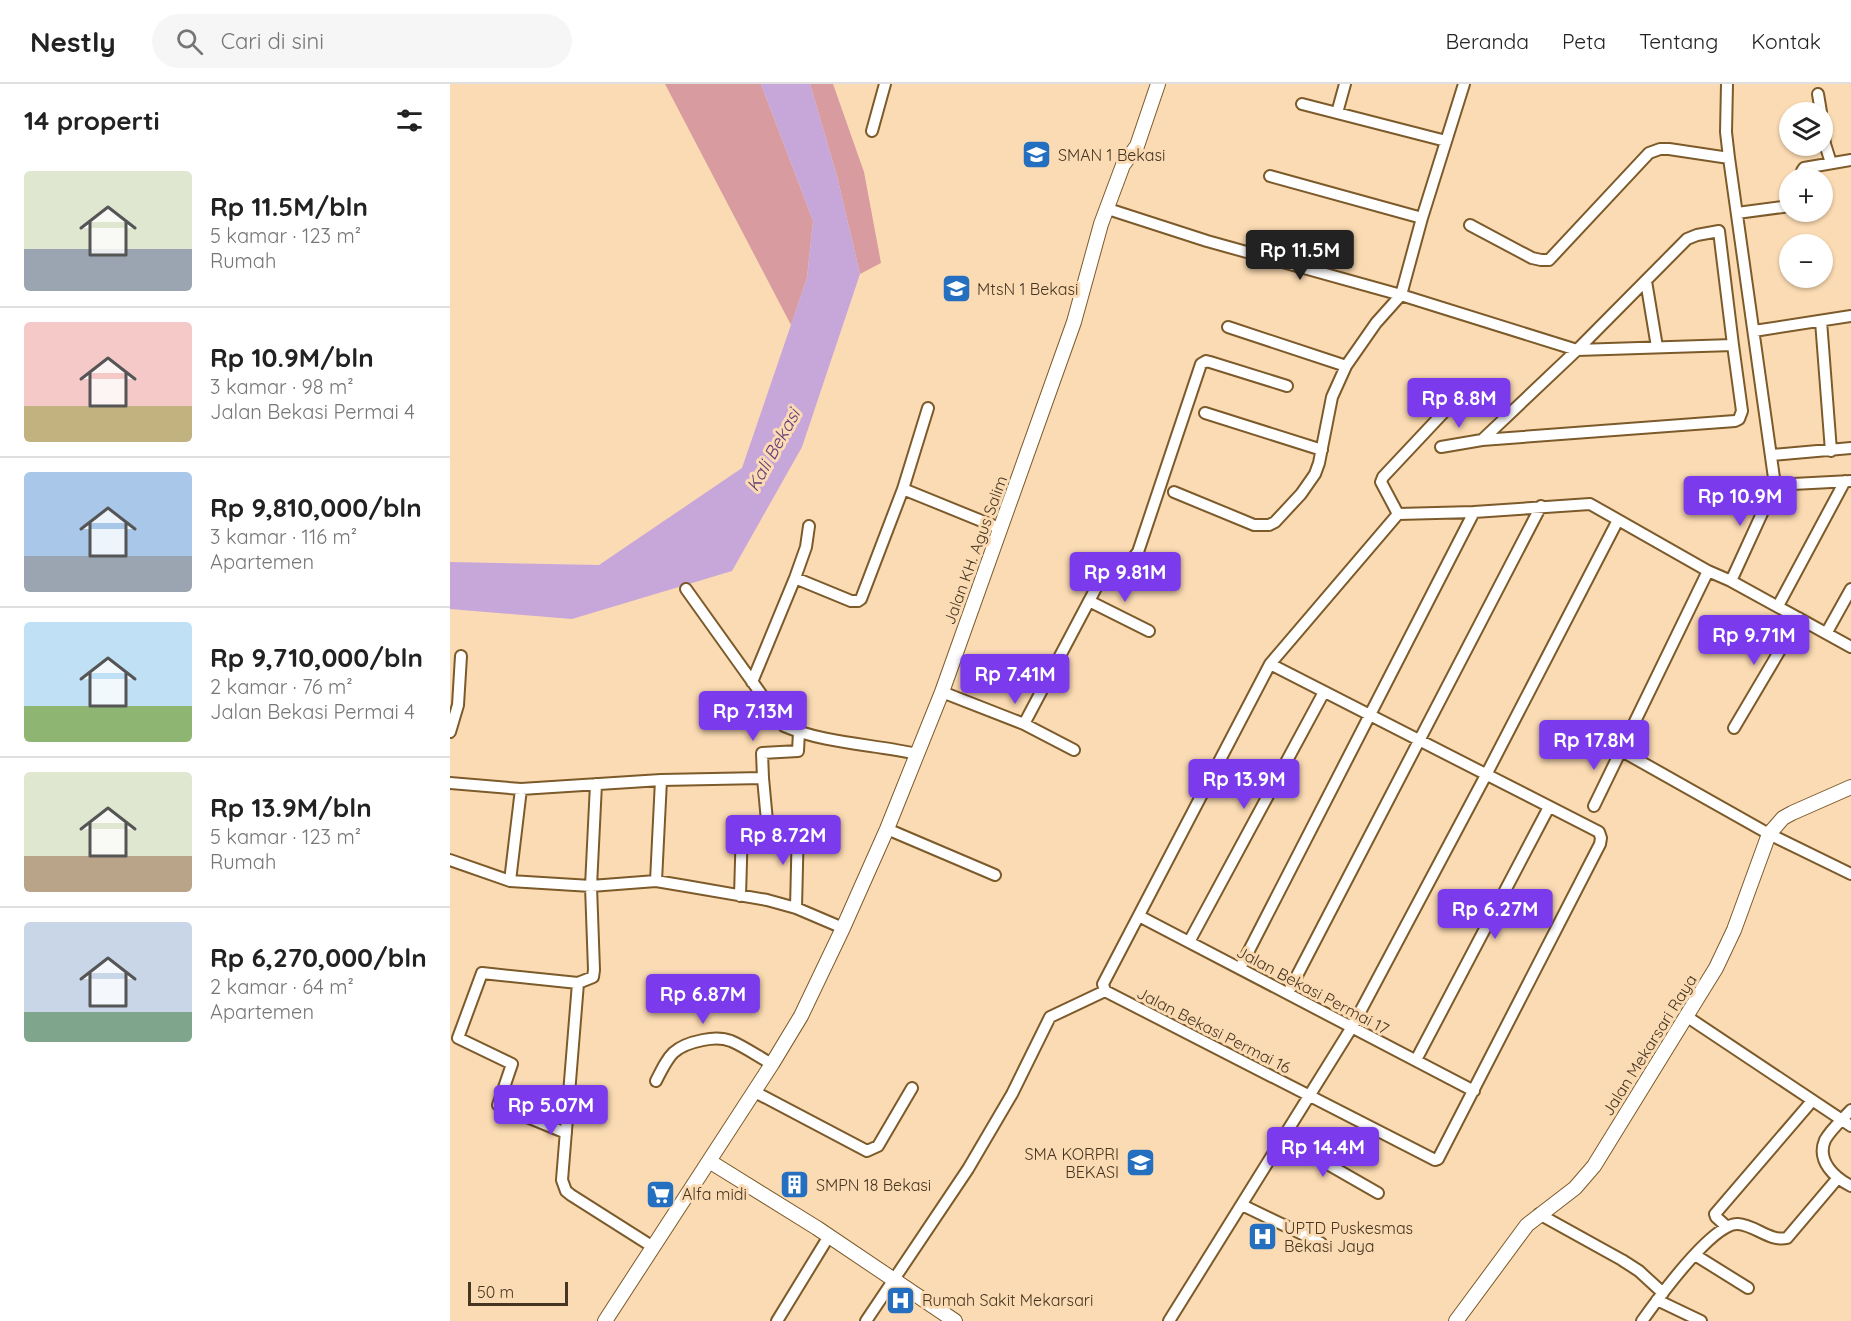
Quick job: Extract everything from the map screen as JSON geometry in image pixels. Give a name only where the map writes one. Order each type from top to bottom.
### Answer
[{"type":"street","points":[[872,131],[885,84]]},
{"type":"street","name":"Jalan KH. Agus Salim","points":[[605,1321],[772,1064],[801,1016],[843,928],[942,692],[1074,322],[1086,275],[1123,165],[1137,146],[1158,84]]},
{"type":"street","points":[[1337,113],[1345,84]]},
{"type":"street","points":[[1174,492],[1254,525],[1269,525],[1275,522],[1310,482],[1319,463],[1332,397],[1346,366],[1376,323],[1401,295],[1422,218],[1464,84]]},
{"type":"street","points":[[1727,84],[1726,132],[1729,158],[1775,485],[1731,581]]},
{"type":"street","points":[[1818,94],[1819,102]]},
{"type":"street","points":[[1302,104],[1446,141]]},
{"type":"street","points":[[1470,225],[1532,258],[1549,260],[1649,153],[1669,149],[1729,158]]},
{"type":"street","points":[[1829,156],[1831,163]]},
{"type":"street","points":[[1804,168],[1851,160]]},
{"type":"street","points":[[1270,176],[1422,218]]},
{"type":"street","points":[[1737,213],[1779,207]]},
{"type":"street","points":[[1108,209],[1206,241],[1401,295],[1577,350],[1734,345]]},
{"type":"street","points":[[1441,447],[1482,440],[1739,419],[1742,411],[1719,231],[1687,239],[1577,350],[1482,440]]},
{"type":"street","points":[[1646,281],[1657,347]]},
{"type":"street","points":[[1755,331],[1851,316]]},
{"type":"street","points":[[1821,321],[1831,451]]},
{"type":"street","points":[[1228,327],[1346,366]]},
{"type":"street","points":[[1024,724],[1103,579],[1127,563],[1138,552],[1203,362],[1210,362],[1287,386]]},
{"type":"street","points":[[795,578],[851,601],[861,599],[903,489],[928,408]]},
{"type":"street","points":[[1398,514],[1381,480],[1444,411]]},
{"type":"street","points":[[1205,413],[1322,450]]},
{"type":"street","points":[[1772,455],[1851,448]]},
{"type":"street","points":[[1775,485],[1848,481]]},
{"type":"street","points":[[1778,606],[1848,481]]},
{"type":"street","points":[[903,489],[999,528]]},
{"type":"street","points":[[866,1321],[968,1169],[1012,1094],[1050,1017],[1105,991],[1103,984],[1270,664],[1398,514],[1474,512],[1587,503],[1851,647]]},
{"type":"street","points":[[1288,993],[1541,506]]},
{"type":"street","points":[[1240,968],[1474,512]]},
{"type":"street","points":[[1169,1321],[1352,1027],[1618,520]]},
{"type":"street","points":[[752,682],[795,578],[806,547],[809,526]]},
{"type":"street","points":[[1594,806],[1708,571]]},
{"type":"street","points":[[686,589],[780,723],[799,732],[841,742],[917,754]]},
{"type":"street","points":[[1827,632],[1851,589]]},
{"type":"street","points":[[1089,601],[1149,631]]},
{"type":"street","points":[[1734,728],[1799,618]]},
{"type":"street","points":[[450,732],[458,705],[461,656]]},
{"type":"street","points":[[1270,664],[1599,832],[1600,844],[1474,1091]]},
{"type":"street","points":[[942,692],[1024,724],[1074,750]]},
{"type":"street","points":[[1189,942],[1324,692]]},
{"type":"street","points":[[796,908],[798,824],[767,821],[762,753],[798,751],[799,732]]},
{"type":"street","points":[[1620,750],[1769,834],[1851,874]]},
{"type":"street","points":[[450,783],[521,789],[661,780],[763,778]]},
{"type":"street","points":[[656,881],[661,780]]},
{"type":"street","points":[[566,1133],[498,1105],[512,1064],[458,1038],[482,973],[578,983],[593,977],[591,886],[596,784]]},
{"type":"street","name":"Jalan Mekarsari Raya","points":[[1456,1321],[1527,1225],[1575,1188],[1594,1166],[1726,947],[1769,834],[1783,818],[1851,787]]},
{"type":"street","points":[[510,881],[521,789]]},
{"type":"street","points":[[1416,1060],[1549,807]]},
{"type":"street","points":[[740,896],[742,826]]},
{"type":"street","points":[[886,829],[995,875]]},
{"type":"street","points":[[450,860],[510,881],[591,886],[656,881],[796,908],[843,928]]},
{"type":"street","name":"Jalan Bekasi Permai 17","points":[[1139,916],[1474,1091]]},
{"type":"street","points":[[578,983],[562,1180],[566,1191],[652,1247]]},
{"type":"street","name":"Jalan Bekasi Permai 16","points":[[1105,991],[1435,1160],[1438,1159],[1474,1091]]},
{"type":"street","points":[[1686,1016],[1846,1123]]},
{"type":"street","points":[[656,1081],[667,1059],[676,1048],[715,1037],[730,1040],[772,1064]]},
{"type":"street","points":[[755,1092],[867,1151],[878,1146],[912,1088]]},
{"type":"street","points":[[1726,1226],[1715,1214],[1812,1101]]},
{"type":"street","points":[[1851,1110],[1846,1123],[1826,1140],[1823,1150],[1828,1168],[1837,1179],[1851,1186]]},
{"type":"street","points":[[1282,1138],[1378,1193]]},
{"type":"street","points":[[709,1161],[829,1236],[955,1321]]},
{"type":"street","points":[[1642,1321],[1695,1255],[1719,1231],[1726,1226],[1738,1224],[1777,1239],[1787,1238],[1837,1179]]},
{"type":"street","points":[[1242,1205],[1321,1243]]},
{"type":"street","points":[[1539,1214],[1639,1271],[1660,1296],[1701,1321]]},
{"type":"street","points":[[777,1321],[829,1236]]},
{"type":"street","points":[[1695,1255],[1748,1288]]},
{"type":"shaded area","points":[[665,84],[761,84],[813,221],[807,278],[791,325]]},
{"type":"shaded area","points":[[810,84],[833,84],[864,172],[881,263],[860,274],[837,176]]},
{"type":"water","name":"Kali Bekasi","points":[[761,84],[810,84],[837,176],[860,274],[802,447],[732,571],[572,619],[450,609],[450,562],[599,565],[742,468],[807,278],[813,221]]},
{"type":"place","name":"SMAN 1 Bekasi","points":[[1037,155]]},
{"type":"place","name":"MtsN 1 Bekasi","points":[[956,289]]},
{"type":"place","name":"SMA KORPRI BEKASI","points":[[1140,1163]]},
{"type":"place","name":"SMPN 18 Bekasi","points":[[795,1185]]},
{"type":"place","name":"Alfa midi","points":[[661,1194]]},
{"type":"place","name":"UPTD Puskesmas Bekasi Jaya","points":[[1263,1237]]},
{"type":"place","name":"Rumah Sakit Mekarsari","points":[[901,1300]]}]
